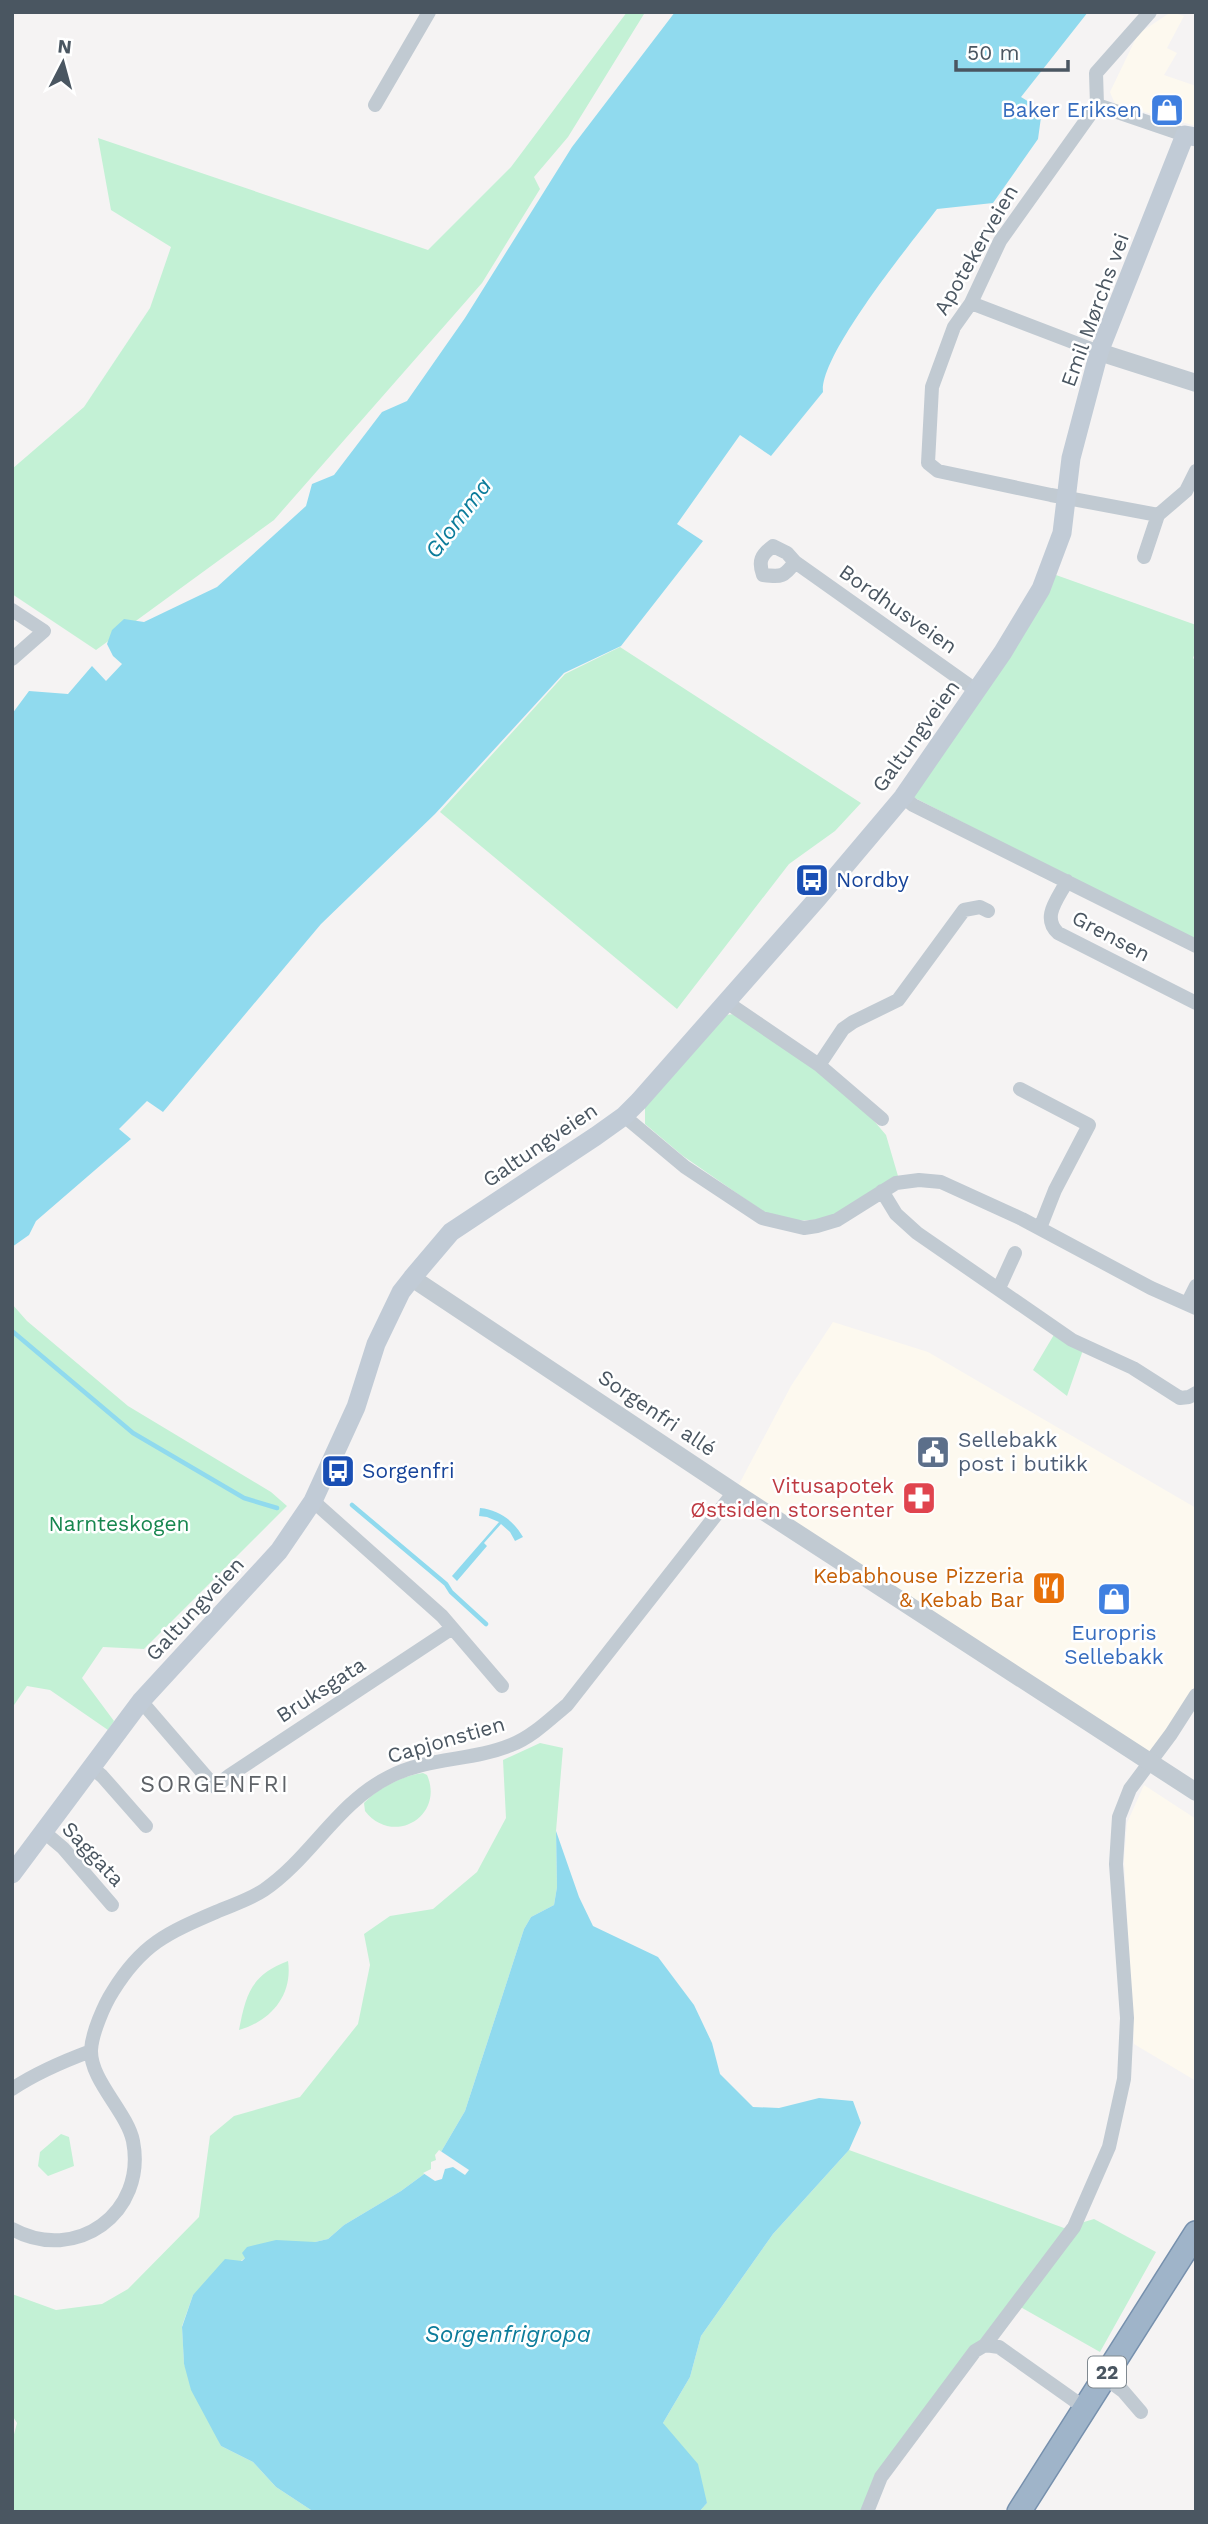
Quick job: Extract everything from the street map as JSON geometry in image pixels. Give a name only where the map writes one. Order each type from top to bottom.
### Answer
[{"type":"highway","name":"22","points":[[1019,2512],[1196,2233]]},
{"type":"main road","name":"Emil Mørchs vei","points":[[1068,498],[1071,458],[1099,352],[1190,136]]},
{"type":"main road","name":"Galtungveien","points":[[12,1874],[141,1701],[279,1551],[313,1501],[356,1408],[376,1345],[401,1292],[412,1278],[451,1232],[624,1116],[817,899],[902,797],[977,691],[1041,589],[1062,533],[1068,498]]},
{"type":"street","points":[[375,105],[429,12]]},
{"type":"street","points":[[1150,12],[1096,73],[1097,105],[1190,136]]},
{"type":"street","name":"Apotekerveien","points":[[1068,498],[938,471],[928,463],[932,387],[954,327],[971,303],[1000,241],[1097,105]]},
{"type":"street","points":[[971,303],[1099,352],[1196,383]]},
{"type":"street","points":[[1144,557],[1158,515],[1186,491],[1196,471]]},
{"type":"street","points":[[1068,498],[1158,515]]},
{"type":"street","name":"Bordhusveien","points":[[795,562],[977,691]]},
{"type":"street","points":[[12,610],[44,631],[12,659]]},
{"type":"street","name":"Grensen","points":[[902,797],[913,805],[1196,946]]},
{"type":"street","name":"Grensen","points":[[1067,881],[1049,917],[1051,926],[1058,933],[1196,1003]]},
{"type":"street","points":[[819,1065],[843,1030],[853,1022],[898,1000],[964,910],[980,907],[988,911]]},
{"type":"street","points":[[726,1001],[819,1065],[882,1119]]},
{"type":"street","points":[[1020,1089],[1089,1125],[1055,1190],[1040,1228]]},
{"type":"street","points":[[624,1116],[685,1167],[762,1218],[781,1224],[804,1228],[817,1226],[837,1220],[896,1183],[919,1180],[941,1182],[1040,1228],[1151,1288],[1192,1306],[1196,1286]]},
{"type":"street","points":[[883,1191],[903,1222],[1072,1340],[1133,1368],[1176,1396],[1193,1400]]},
{"type":"street","points":[[999,1288],[1015,1252]]},
{"type":"street","name":"Sorgenfri allé","points":[[412,1278],[734,1492],[1196,1792]]},
{"type":"street","name":"Capjonstien","points":[[91,2051],[110,1996],[137,1957],[154,1942],[263,1890],[306,1853],[355,1799],[389,1777],[408,1769],[515,1744],[567,1704],[734,1492]]},
{"type":"street","points":[[313,1501],[442,1616],[502,1686]]},
{"type":"street","name":"Bruksgata","points":[[141,1701],[215,1787],[452,1629]]},
{"type":"street","points":[[866,2512],[881,2477],[975,2351],[985,2345],[1074,2227],[1109,2147],[1124,2079],[1127,2018],[1116,1864],[1119,1817],[1130,1789],[1196,1695]]},
{"type":"street","points":[[91,1767],[146,1826]]},
{"type":"street","name":"Saggata","points":[[44,1832],[63,1848],[113,1905]]},
{"type":"street","points":[[12,2089],[26,2079],[91,2051],[97,2072],[132,2137],[135,2159],[134,2179],[128,2195],[105,2223],[79,2237],[45,2241],[27,2237],[12,2229]]},
{"type":"street","points":[[985,2345],[999,2347],[1085,2407]]},
{"type":"street","points":[[1104,2377],[1123,2391],[1141,2412]]},
{"type":"shaded area","points":[[1171,12],[1184,16],[1167,48],[1177,53],[1164,75],[1196,86],[1196,126],[1115,104],[1110,92],[1138,34]]},
{"type":"shaded area","points":[[833,1322],[928,1352],[1196,1508],[1196,1695],[1150,1762],[735,1492],[791,1386]]},
{"type":"shaded area","points":[[1144,1785],[1196,1819],[1196,2081],[1134,2044],[1124,1860],[1127,1823]]},
{"type":"green space","points":[[627,12],[644,14],[568,137],[534,177],[540,189],[482,283],[274,520],[96,650],[12,594],[12,469],[84,407],[150,308],[171,247],[111,210],[98,138],[428,250],[511,167]]},
{"type":"green space","points":[[1056,575],[1196,625],[1196,650],[1193,658],[1196,661],[1196,942],[911,796]]},
{"type":"green space","points":[[620,647],[861,803],[835,831],[789,864],[677,1009],[440,812],[565,674]]},
{"type":"green space","points":[[735,1014],[821,1074],[869,1115],[886,1135],[898,1176],[826,1219],[794,1221],[764,1212],[683,1156],[645,1124],[645,1105],[724,1015]]},
{"type":"green space","name":"Narnteskogen","points":[[12,1304],[27,1321],[128,1406],[271,1492],[287,1506],[144,1649],[103,1647],[82,1678],[114,1721],[108,1730],[50,1690],[27,1686],[12,1708]]},
{"type":"green space","points":[[1055,1333],[1083,1350],[1067,1396],[1033,1370]]},
{"type":"green space","points":[[540,1743],[563,1748],[556,1831],[557,1887],[554,1905],[531,1917],[524,1929],[465,2111],[431,2169],[401,2191],[344,2225],[328,2239],[245,2258],[193,2295],[182,2326],[184,2364],[221,2446],[253,2462],[276,2487],[314,2512],[12,2512],[12,2442],[17,2423],[12,2415],[12,2294],[56,2310],[102,2304],[128,2289],[199,2217],[210,2136],[234,2116],[300,2097],[358,2024],[370,1965],[364,1934],[390,1916],[433,1909],[477,1872],[506,1818],[503,1760]]},
{"type":"green space","points":[[423,1773],[427,1775],[431,1790],[429,1803],[423,1814],[413,1822],[402,1826],[389,1826],[376,1821],[365,1811],[364,1803],[383,1788]]},
{"type":"green space","points":[[288,1961],[287,1985],[277,2005],[261,2020],[239,2030],[244,2006],[252,1987],[266,1973]]},
{"type":"green space","points":[[61,2134],[69,2137],[74,2166],[48,2176],[38,2166],[40,2152]]},
{"type":"green space","points":[[849,2150],[1064,2228],[1094,2219],[1156,2252],[1100,2352],[1015,2304],[877,2481],[866,2512],[699,2512],[707,2503],[663,2423],[690,2377],[701,2336],[773,2234]]},
{"type":"water","name":"Glomma","points":[[675,12],[1088,12],[1021,97],[1042,110],[1038,139],[993,203],[937,209],[851,327],[826,375],[823,392],[771,456],[740,435],[677,524],[703,541],[621,646],[564,673],[435,814],[321,924],[163,1112],[147,1101],[119,1129],[131,1139],[36,1221],[29,1235],[12,1247],[12,714],[29,691],[68,694],[92,666],[106,681],[122,664],[113,656],[107,644],[112,630],[124,619],[144,622],[217,587],[306,506],[312,484],[334,475],[382,412],[407,401],[465,318],[572,147]]},
{"type":"water","points":[[480,1508],[505,1517],[523,1537],[515,1541],[501,1524],[484,1543],[487,1546],[457,1581],[452,1576],[499,1522],[479,1516]]},
{"type":"water","name":"Sorgenfrigropa","points":[[556,1831],[579,1897],[593,1926],[658,1957],[694,2005],[712,2043],[720,2074],[753,2107],[779,2108],[819,2098],[853,2101],[861,2123],[849,2150],[773,2234],[701,2336],[690,2377],[663,2423],[698,2464],[707,2503],[699,2512],[314,2512],[276,2487],[253,2462],[221,2446],[191,2390],[184,2364],[182,2327],[193,2295],[225,2259],[242,2261],[245,2258],[242,2253],[247,2247],[276,2240],[315,2242],[328,2239],[344,2225],[401,2191],[431,2169],[465,2111],[524,1929],[531,1917],[554,1905],[557,1887]]},
{"type":"pier","points":[[439,2150],[469,2170],[465,2175],[453,2167],[445,2169],[442,2179],[435,2181],[423,2173],[431,2169],[431,2162],[436,2160],[435,2155]]},
{"type":"waterway","points":[[12,1331],[133,1433],[244,1498],[277,1508]]},
{"type":"waterway","points":[[352,1505],[446,1584],[451,1592],[486,1624]]},
{"type":"place","name":"Baker Eriksen","points":[[1167,110]]},
{"type":"place","name":"Nordby","points":[[812,880]]},
{"type":"place","name":"Sellebakk post i butikk","points":[[933,1452]]},
{"type":"place","name":"Sorgenfri","points":[[338,1471]]},
{"type":"place","name":"Vitusapotek Østsiden storsenter","points":[[919,1498]]},
{"type":"place","name":"Kebabhouse Pizzeria & Kebab Bar","points":[[1049,1588]]},
{"type":"place","name":"Europris Sellebakk","points":[[1114,1599]]},
{"type":"district","name":"SORGENFRI","points":[[215,1784]]}]
